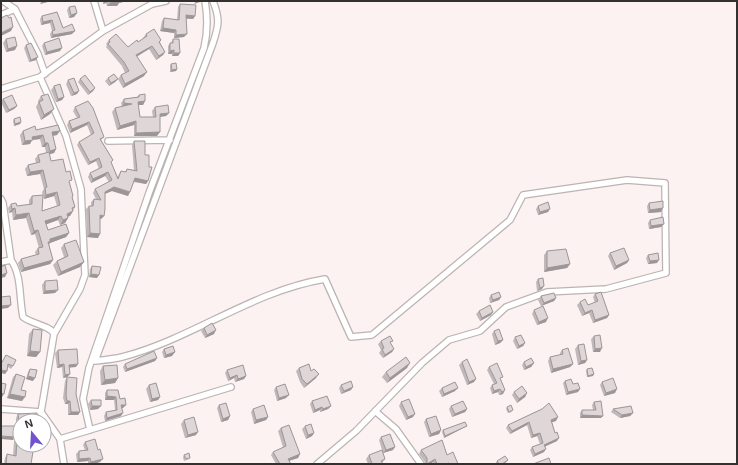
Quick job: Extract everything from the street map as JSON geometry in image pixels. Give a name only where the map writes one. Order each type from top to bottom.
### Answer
[{"type":"street","points":[[94,1],[103,31]]},
{"type":"street","points":[[1,90],[42,76],[103,31],[152,4],[166,1]]},
{"type":"street","points":[[90,430],[83,399],[89,368],[149,193],[204,48],[208,31],[208,18],[205,1]]},
{"type":"street","points":[[213,1],[219,24],[213,43],[95,361],[122,357],[166,341],[244,304],[308,282],[325,279],[351,337],[372,335],[510,220],[523,195],[627,180],[665,183],[666,273],[606,289],[547,292],[506,307],[480,331],[449,340],[422,363],[356,431],[320,463]]},
{"type":"street","points":[[8,2],[15,9],[38,54],[42,76],[66,136],[81,189],[85,275],[80,289],[54,334],[41,412],[60,438],[64,464]]},
{"type":"street","points":[[1,15],[15,9]]},
{"type":"street","points":[[108,141],[170,140]]},
{"type":"street","points":[[1,199],[4,203],[11,260],[16,266],[20,285],[23,317],[29,322],[50,329],[54,334]]},
{"type":"street","points":[[1,262],[11,260]]},
{"type":"street","points":[[60,438],[231,387]]},
{"type":"street","points":[[1,409],[41,412]]},
{"type":"street","points":[[375,411],[396,429],[421,464]]},
{"type":"building","points":[[180,4],[196,5],[195,16],[186,15],[187,34],[176,35],[176,30],[163,28],[164,18],[179,20]]},
{"type":"building","points":[[75,6],[77,13],[71,15],[69,7]]},
{"type":"building","points":[[57,12],[63,28],[72,24],[75,31],[53,35],[52,31],[55,30],[52,20],[43,22],[42,16]]},
{"type":"building","points":[[7,15],[9,18],[11,17],[13,27],[1,33],[1,18]]},
{"type":"building","points":[[154,29],[161,40],[159,42],[165,52],[159,56],[152,46],[136,55],[147,72],[125,84],[121,75],[129,71],[124,62],[108,44],[110,42],[109,40],[116,34],[128,47],[137,40],[138,42],[147,36],[146,34]]},
{"type":"building","points":[[15,37],[17,46],[8,49],[6,39]]},
{"type":"building","points":[[59,38],[62,48],[47,52],[44,43]]},
{"type":"building","points":[[173,39],[179,39],[180,53],[174,53],[174,50],[170,51],[170,43],[173,43]]},
{"type":"building","points":[[31,43],[38,57],[31,60],[26,45]]},
{"type":"building","points":[[176,63],[177,69],[172,70],[171,64]]},
{"type":"building","points":[[114,74],[118,79],[111,83],[108,78]]},
{"type":"building","points":[[85,75],[95,88],[90,92],[80,79]]},
{"type":"building","points":[[74,78],[79,91],[74,93],[68,80]]},
{"type":"building","points":[[60,84],[64,97],[58,99],[54,86]]},
{"type":"building","points":[[48,94],[54,109],[44,115],[39,102],[43,100],[41,96]]},
{"type":"building","points":[[145,94],[145,101],[138,102],[140,117],[156,117],[155,107],[168,105],[169,113],[160,114],[160,132],[136,133],[136,121],[120,126],[115,108],[132,104],[124,103],[124,99],[139,97],[139,95]]},
{"type":"building","points":[[12,95],[17,106],[9,110],[3,99]]},
{"type":"building","points":[[88,101],[93,108],[104,137],[100,139],[113,160],[111,162],[118,179],[121,171],[126,172],[127,169],[137,171],[134,141],[145,141],[145,155],[149,155],[149,167],[152,167],[148,181],[135,178],[130,192],[114,187],[105,192],[104,216],[100,215],[100,234],[90,233],[89,206],[93,206],[94,199],[101,200],[95,189],[112,180],[108,172],[93,179],[90,173],[102,167],[99,158],[90,162],[79,142],[94,133],[89,122],[72,129],[69,121],[80,117],[75,107]]},
{"type":"building","points":[[20,117],[21,122],[15,124],[14,119]]},
{"type":"building","points":[[58,125],[60,131],[52,132],[56,149],[50,151],[48,143],[45,143],[43,135],[32,137],[33,140],[25,141],[23,131],[35,126],[36,130]]},
{"type":"building","points":[[49,152],[51,161],[63,159],[66,172],[70,171],[72,180],[69,181],[75,207],[72,208],[73,211],[67,214],[68,218],[63,220],[61,216],[45,221],[48,230],[66,224],[69,233],[50,239],[50,242],[48,242],[53,260],[24,268],[21,259],[39,254],[38,248],[43,247],[38,230],[34,231],[29,213],[16,215],[15,208],[12,209],[11,204],[16,203],[17,206],[32,204],[32,196],[43,195],[42,211],[60,205],[57,192],[46,195],[45,188],[47,187],[43,170],[30,172],[28,165],[40,162],[38,155]]},
{"type":"building","points":[[663,201],[663,208],[650,210],[649,203]]},
{"type":"building","points":[[548,202],[550,209],[540,212],[538,206]]},
{"type":"building","points":[[663,217],[664,224],[651,226],[650,220]]},
{"type":"building","points":[[76,240],[84,262],[61,272],[57,261],[68,256],[64,244]]},
{"type":"building","points":[[624,248],[629,260],[616,266],[610,253]]},
{"type":"building","points":[[566,249],[570,264],[547,268],[547,251]]},
{"type":"building","points":[[658,253],[659,260],[650,261],[648,255]]},
{"type":"building","points":[[5,265],[7,273],[1,275],[1,267]]},
{"type":"building","points":[[92,266],[101,267],[99,275],[91,274]]},
{"type":"building","points":[[543,278],[544,286],[540,288],[538,279]]},
{"type":"building","points":[[57,280],[58,290],[45,291],[45,281]]},
{"type":"building","points":[[499,292],[501,297],[493,300],[491,295]]},
{"type":"building","points":[[601,292],[609,315],[595,320],[592,310],[585,313],[580,302],[585,299],[588,305],[598,301],[595,294]]},
{"type":"building","points":[[554,293],[556,298],[544,303],[541,296]]},
{"type":"building","points":[[10,296],[11,305],[1,306],[1,297]]},
{"type":"building","points":[[490,305],[493,312],[482,318],[479,311]]},
{"type":"building","points":[[543,306],[548,318],[539,322],[534,310]]},
{"type":"building","points":[[212,323],[216,330],[207,335],[204,328]]},
{"type":"building","points":[[33,329],[42,330],[40,352],[30,351]]},
{"type":"building","points":[[499,329],[503,340],[498,341],[494,331]]},
{"type":"building","points":[[521,335],[525,343],[519,346],[515,337]]},
{"type":"building","points":[[600,335],[602,348],[595,349],[594,336]]},
{"type":"building","points":[[390,336],[393,341],[390,342],[394,349],[385,355],[382,349],[384,348],[381,341]]},
{"type":"building","points":[[584,344],[587,360],[581,361],[578,345]]},
{"type":"building","points":[[173,346],[175,352],[166,355],[164,349]]},
{"type":"building","points":[[568,348],[573,364],[553,369],[550,357],[563,354],[562,350]]},
{"type":"building","points":[[77,349],[78,364],[69,365],[70,374],[65,375],[64,364],[59,365],[58,350]]},
{"type":"building","points":[[154,351],[157,358],[127,369],[125,364]]},
{"type":"building","points":[[6,355],[16,360],[13,366],[8,364],[7,371],[1,370],[1,364]]},
{"type":"building","points":[[406,357],[410,363],[390,378],[386,372]]},
{"type":"building","points":[[531,358],[534,363],[526,367],[524,362]]},
{"type":"building","points":[[467,359],[476,379],[469,382],[462,362]]},
{"type":"building","points":[[497,363],[503,377],[500,378],[505,390],[502,392],[500,389],[494,391],[492,385],[497,383],[489,367]]},
{"type":"building","points":[[309,364],[311,371],[314,369],[319,374],[307,384],[302,379],[299,368]]},
{"type":"building","points":[[117,365],[118,378],[105,380],[103,366]]},
{"type":"building","points":[[243,365],[246,376],[238,379],[237,375],[230,378],[227,370]]},
{"type":"building","points":[[592,368],[594,374],[588,376],[587,369]]},
{"type":"building","points":[[30,369],[37,370],[35,378],[28,376]]},
{"type":"building","points":[[16,374],[25,377],[21,390],[26,391],[25,397],[10,394]]},
{"type":"building","points":[[67,377],[77,378],[76,394],[80,412],[71,412],[70,401],[67,401],[66,395]]},
{"type":"building","points":[[613,378],[617,389],[606,393],[602,382]]},
{"type":"building","points":[[571,379],[573,384],[578,383],[580,389],[568,392],[565,381]]},
{"type":"building","points":[[351,381],[353,387],[344,391],[341,385]]},
{"type":"building","points":[[455,382],[458,388],[444,394],[442,388]]},
{"type":"building","points":[[1,383],[6,384],[4,394],[1,393]]},
{"type":"building","points":[[156,383],[160,397],[152,399],[149,385]]},
{"type":"building","points":[[285,384],[289,395],[279,398],[276,387]]},
{"type":"building","points":[[522,386],[527,393],[519,399],[514,392]]},
{"type":"building","points":[[107,390],[118,390],[120,399],[125,398],[126,405],[121,405],[123,413],[107,418],[106,412],[117,410],[116,397],[107,396]]},
{"type":"building","points":[[327,396],[331,406],[323,409],[322,407],[315,410],[312,401]]},
{"type":"building","points":[[409,399],[415,414],[408,417],[401,402]]},
{"type":"building","points":[[91,400],[101,400],[101,406],[92,406]]},
{"type":"building","points":[[463,401],[467,409],[455,414],[451,406]]},
{"type":"building","points":[[601,401],[603,416],[582,415],[582,410],[596,410],[594,402]]},
{"type":"building","points":[[226,403],[230,416],[223,419],[219,405]]},
{"type":"building","points":[[549,403],[558,417],[551,420],[555,433],[557,432],[559,438],[544,445],[546,449],[535,454],[532,447],[543,443],[540,433],[533,435],[529,422],[512,431],[508,425],[542,409]]},
{"type":"building","points":[[264,405],[268,417],[256,420],[253,409]]},
{"type":"building","points":[[511,405],[513,410],[509,412],[507,407]]},
{"type":"building","points":[[631,406],[633,413],[622,415],[613,409]]},
{"type":"building","points":[[436,416],[441,430],[431,434],[426,419]]},
{"type":"building","points":[[194,417],[198,432],[188,435],[184,420]]},
{"type":"building","points":[[465,422],[467,426],[445,436],[443,430]]},
{"type":"building","points":[[311,424],[314,433],[308,435],[305,426]]},
{"type":"building","points":[[289,425],[300,454],[288,459],[291,464],[280,464],[273,452],[286,446],[281,428]]},
{"type":"building","points":[[1,426],[12,426],[12,437],[1,436]]},
{"type":"building","points":[[390,434],[395,447],[386,450],[381,437]]},
{"type":"building","points":[[95,439],[98,450],[100,449],[103,459],[91,462],[90,458],[79,459],[79,451],[88,450],[85,442]]},
{"type":"building","points":[[442,440],[447,455],[453,452],[458,464],[437,464],[435,459],[427,464],[427,458],[421,450]]},
{"type":"building","points":[[382,450],[385,459],[381,461],[383,464],[372,464],[369,455]]},
{"type":"building","points":[[16,453],[33,453],[31,464],[6,464],[7,454],[16,456]]},
{"type":"building","points":[[189,453],[190,458],[186,459],[184,455]]},
{"type":"building","points":[[505,456],[508,460],[502,464],[499,464],[497,461]]},
{"type":"building","points":[[549,458],[551,464],[533,464]]}]
